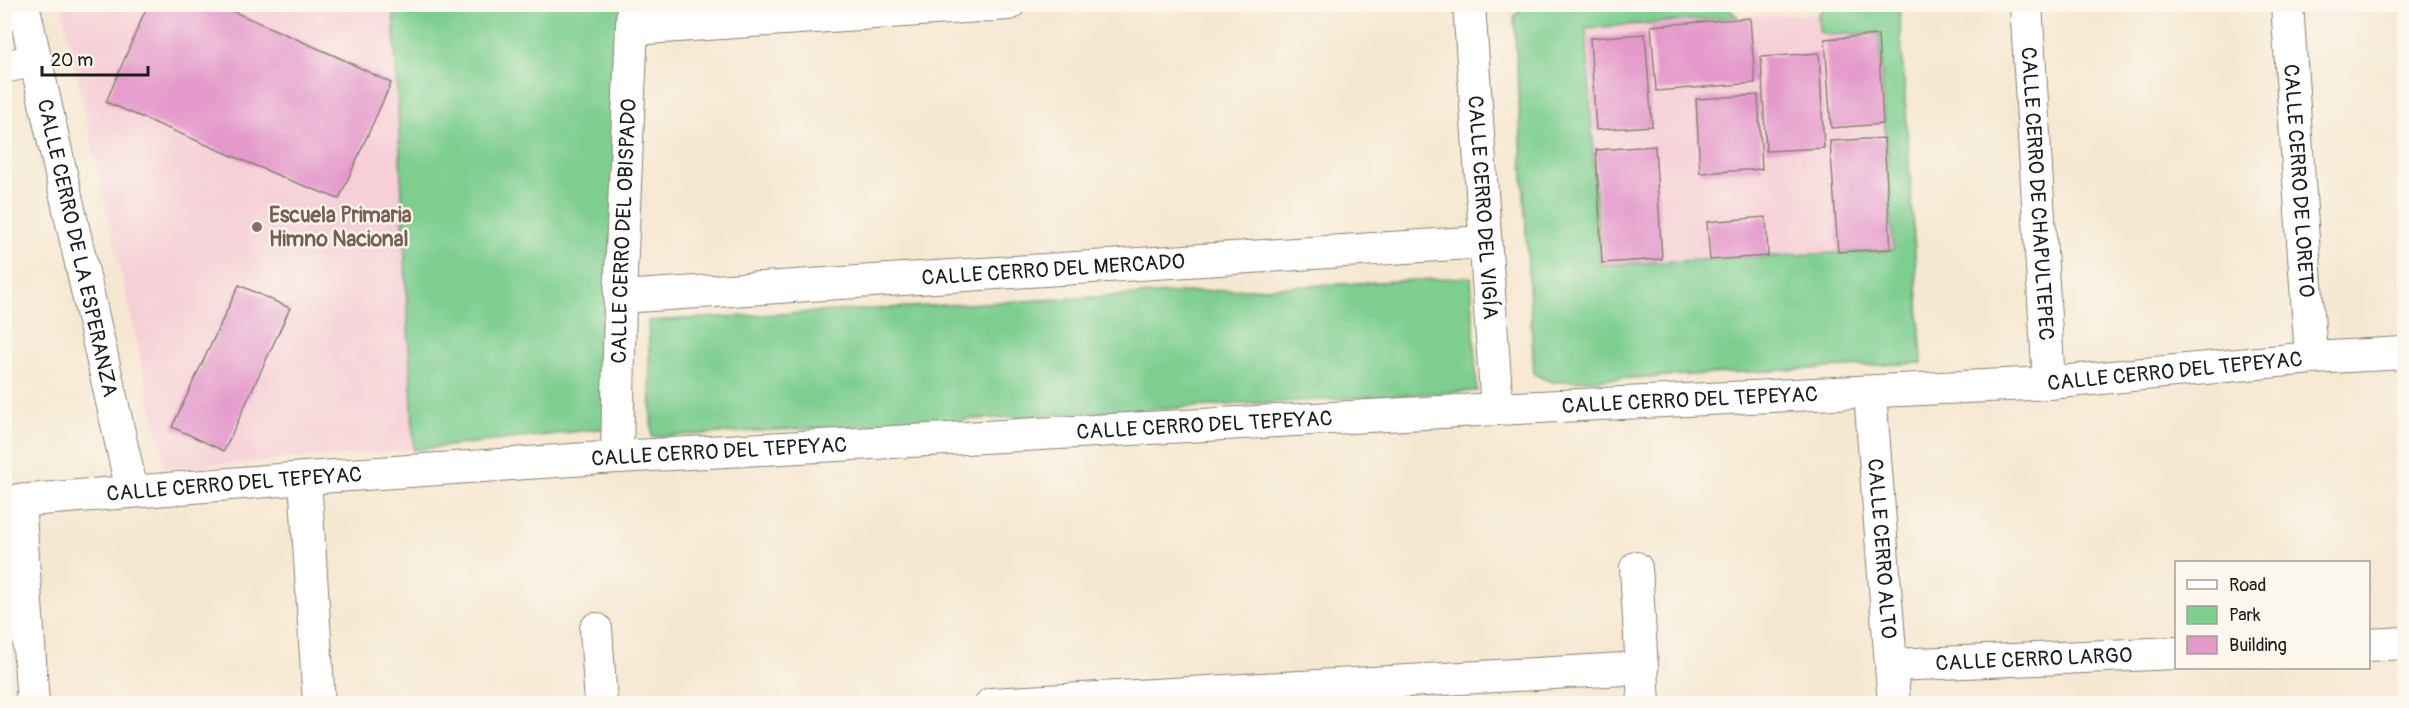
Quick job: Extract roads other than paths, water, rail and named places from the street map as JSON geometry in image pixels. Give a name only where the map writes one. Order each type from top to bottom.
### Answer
[{"type":"street","name":"CALLE CERRO DE LA ESPERANZA","points":[[22,4],[132,491]]},
{"type":"street","points":[[632,17],[1009,4]]},
{"type":"street","name":"CALLE CERRO DEL VIGÍA","points":[[1469,4],[1497,409]]},
{"type":"street","name":"CALLE CERRO DE CHAPULTEPEC","points":[[2026,4],[2049,383]]},
{"type":"street","name":"CALLE CERRO DE LORETO","points":[[2287,4],[2311,358]]},
{"type":"street","name":"CALLE CERRO DEL OBISPADO","points":[[617,457],[620,297],[632,17]]},
{"type":"street","points":[[4,67],[36,60]]},
{"type":"street","name":"CALLE CERRO DEL MERCADO","points":[[620,297],[1485,242]]},
{"type":"street","name":"CALLE CERRO DEL TEPEYAC","points":[[12,501],[617,457],[1497,409],[2049,383],[2311,358],[2404,352]]},
{"type":"street","name":"CALLE CERRO ALTO","points":[[1870,393],[1893,665],[1894,704]]},
{"type":"street","points":[[305,478],[319,704]]},
{"type":"street","points":[[12,501],[33,704]]},
{"type":"street","points":[[1636,568],[1644,704]]},
{"type":"street","points":[[596,629],[601,704]]},
{"type":"street","points":[[2370,645],[2404,643]]},
{"type":"street","name":"CALLE CERRO LARGO","points":[[1893,665],[2175,653]]},
{"type":"street","points":[[991,704],[1642,668]]},
{"type":"place","name":"Escuela Primaria Himno Nacional","points":[[257,227]]}]
